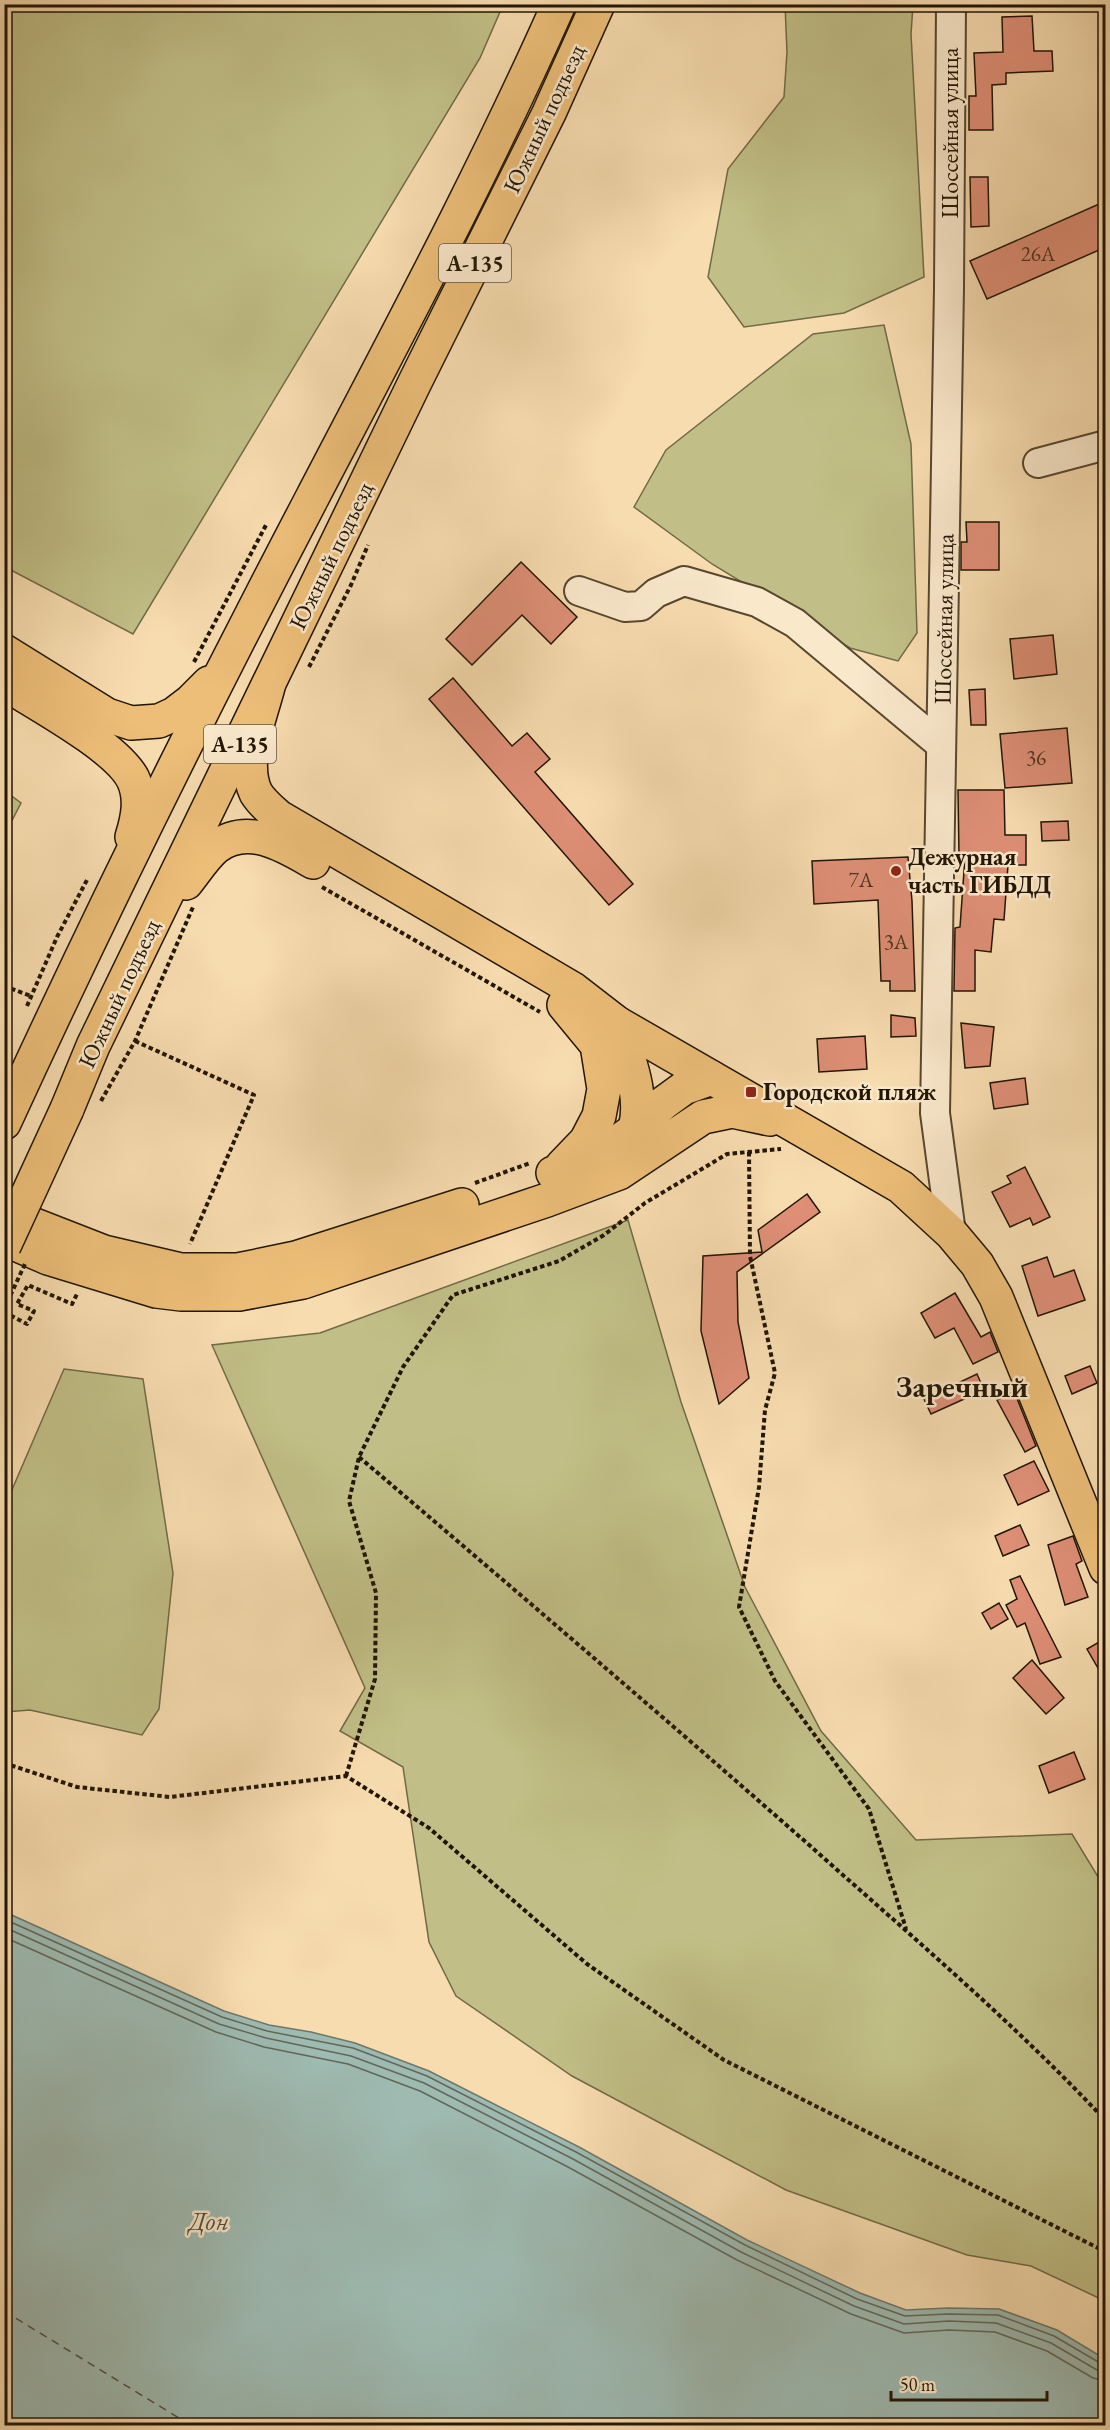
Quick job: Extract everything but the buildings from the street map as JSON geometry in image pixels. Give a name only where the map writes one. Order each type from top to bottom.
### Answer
[{"type":"main road","name":"Южный подъезд","points":[[4,1123],[20,1089],[99,887],[199,718],[394,343],[517,98],[559,4]]},
{"type":"main road","name":"Южный подъезд","points":[[4,1245],[82,1109],[93,1046],[549,114],[598,4]]},
{"type":"main road","points":[[4,651],[107,715],[131,723],[159,721],[174,714],[191,701],[226,664]]},
{"type":"main road","points":[[4,683],[116,757],[133,779],[139,813],[99,887]]},
{"type":"main road","points":[[268,687],[253,747],[250,774],[256,793],[265,805],[279,817],[573,989],[617,1023],[712,1078],[789,1136]]},
{"type":"main road","points":[[4,1213],[104,1252],[181,1270],[238,1270],[296,1258],[537,1180],[544,1167],[586,1141],[599,1116],[604,1089],[597,1045],[556,1010],[279,843],[242,836],[228,840],[215,848],[154,921]]},
{"type":"main road","points":[[556,1010],[617,1023]]},
{"type":"main road","points":[[597,1181],[620,1156],[636,1129],[636,1093],[633,1070],[617,1023]]},
{"type":"main road","points":[[544,1167],[591,1160],[636,1129],[662,1104],[684,1088],[712,1078]]},
{"type":"main road","points":[[4,1239],[48,1258],[156,1291],[181,1294],[239,1294],[303,1282],[547,1200],[619,1173],[643,1159],[686,1126],[703,1117],[732,1111],[902,1187],[951,1233],[977,1264],[996,1297],[1106,1568]]},
{"type":"street","name":"Шоссейная улица","points":[[951,4],[949,312],[935,1113],[951,1233]]},
{"type":"street","points":[[1038,463],[1106,445]]},
{"type":"street","points":[[579,591],[625,607],[641,606],[656,593],[684,581],[757,602],[795,623],[941,745]]},
{"type":"path","points":[[312,881],[556,1010]]},
{"type":"path","points":[[4,987],[31,996],[57,937],[99,887]]},
{"type":"path","points":[[82,1109],[135,1041],[196,901]]},
{"type":"path","points":[[135,1041],[254,1095],[187,1251]]},
{"type":"path","points":[[346,1776],[375,1679],[376,1593],[350,1501],[359,1457],[403,1367],[453,1295],[559,1261],[604,1235],[645,1203],[727,1154],[749,1152],[789,1136]]},
{"type":"path","points":[[749,1152],[750,1256],[775,1373],[765,1410],[759,1487],[739,1607],[775,1681],[869,1809],[906,1931]]},
{"type":"path","points":[[466,1186],[544,1167]]},
{"type":"path","points":[[4,1312],[27,1324],[34,1311],[17,1304],[28,1285],[72,1304],[82,1284]]},
{"type":"path","points":[[359,1457],[623,1681],[906,1931],[1053,2065],[1106,2121]]},
{"type":"path","points":[[4,1763],[77,1787],[170,1797],[346,1776],[429,1828],[587,1964],[724,2060],[1106,2252]]},
{"type":"shaded area","points":[[4,5],[503,5],[480,58],[133,634],[5,567]]},
{"type":"shaded area","points":[[785,5],[913,5],[911,34],[924,277],[844,313],[744,327],[708,277],[728,169],[784,97],[787,52]]},
{"type":"shaded area","points":[[884,325],[911,444],[917,633],[898,661],[850,648],[712,564],[634,507],[666,450],[813,334]]},
{"type":"shaded area","points":[[5,791],[21,803],[5,834]]},
{"type":"shaded area","points":[[628,1220],[681,1402],[745,1587],[821,1731],[916,1840],[1072,1834],[1105,1885],[1105,2301],[1031,2266],[967,2255],[786,2190],[572,2076],[456,1996],[429,1942],[403,1767],[340,1731],[365,1688],[212,1345],[320,1333]]},
{"type":"shaded area","points":[[64,1369],[143,1379],[173,1573],[159,1709],[142,1735],[30,1710],[5,1712],[5,1506]]},
{"type":"water","name":"Дон","points":[[5,1912],[224,2011],[269,2025],[355,2043],[429,2071],[579,2147],[747,2240],[860,2293],[906,2310],[999,2309],[1057,2330],[1105,2359],[1105,2425],[5,2425]]},
{"type":"ferry route","points":[[4,2311],[192,2426]]},
{"type":"place","name":"Дежурная часть ГИБДД","points":[[896,871]]},
{"type":"place","name":"Городской пляж","points":[[751,1092]]},
{"type":"district","name":"Заречный","points":[[962,1387]]}]
